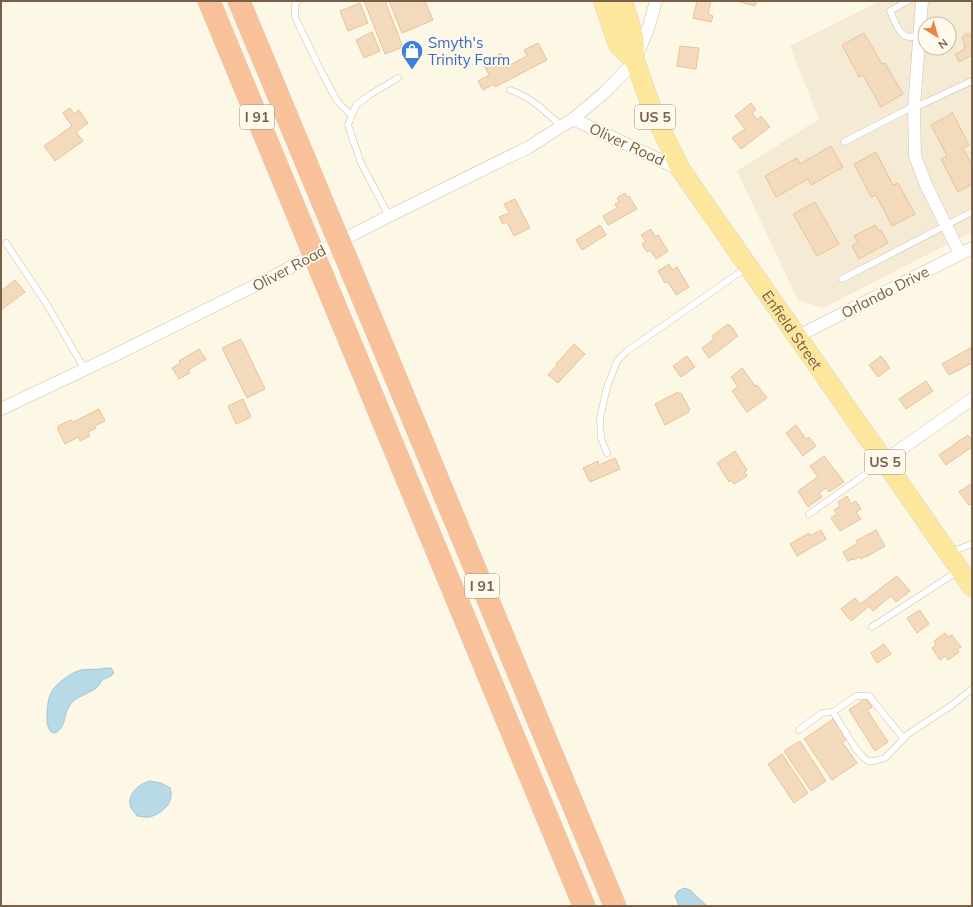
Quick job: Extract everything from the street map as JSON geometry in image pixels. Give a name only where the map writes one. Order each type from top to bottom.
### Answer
[{"type":"highway","name":"I 91","points":[[209,1],[584,906]]},
{"type":"highway","name":"I 91","points":[[239,1],[615,906]]},
{"type":"main road","name":"US 5","points":[[603,1],[618,46],[635,61]]},
{"type":"main road","name":"US 5","points":[[623,1],[634,38],[635,61]]},
{"type":"main road","name":"Enfield Street","points":[[635,61],[654,114],[681,170],[972,587]]},
{"type":"street","points":[[635,61],[649,26],[656,1]]},
{"type":"street","points":[[921,16],[922,1]]},
{"type":"street","points":[[918,56],[914,107],[915,156],[926,185],[960,254]]},
{"type":"street","name":"Oliver Road","points":[[1,409],[85,370],[267,280],[389,216],[529,147],[573,119],[604,93],[635,61]]},
{"type":"street","name":"Oliver Road","points":[[573,119],[681,170]]},
{"type":"street","name":"Orlando Drive","points":[[798,336],[972,248]]},
{"type":"street","points":[[884,461],[972,399]]},
{"type":"lane","points":[[298,1],[295,4],[295,17],[337,101],[351,115]]},
{"type":"lane","points":[[908,1],[890,11],[902,35],[908,38],[917,36]]},
{"type":"lane","points":[[389,216],[361,163],[348,125],[356,104],[398,78]]},
{"type":"lane","points":[[844,142],[914,107],[972,81]]},
{"type":"lane","points":[[510,90],[532,100],[562,126]]},
{"type":"lane","points":[[842,279],[972,212]]},
{"type":"lane","points":[[6,243],[46,302],[85,370]]},
{"type":"lane","points":[[607,453],[601,438],[600,418],[607,387],[617,362],[627,351],[749,266]]},
{"type":"lane","points":[[809,514],[884,461]]},
{"type":"lane","points":[[948,553],[972,544]]},
{"type":"lane","points":[[872,627],[960,570]]},
{"type":"lane","points":[[833,712],[856,749],[868,761],[875,761],[885,758],[921,725],[958,701],[972,689]]},
{"type":"lane","points":[[799,730],[822,712],[833,712],[856,696],[869,696],[904,739]]},
{"type":"shaded area","points":[[880,1],[972,1],[972,232],[823,308],[798,300],[737,171],[819,119],[790,46]]},
{"type":"water","points":[[111,668],[114,673],[102,680],[100,685],[92,691],[73,701],[68,709],[62,727],[56,733],[51,732],[47,720],[47,711],[50,695],[56,686],[77,671]]},
{"type":"water","points":[[150,781],[161,783],[170,788],[171,798],[167,806],[159,813],[148,817],[137,816],[131,808],[130,799],[137,787]]},
{"type":"water","points":[[684,888],[690,890],[707,906],[679,906],[675,896],[678,891]]},
{"type":"building","points":[[364,1],[385,1],[403,47],[385,54]]},
{"type":"building","points":[[389,1],[425,1],[433,20],[402,33]]},
{"type":"building","points":[[697,1],[711,1],[708,14],[713,16],[711,22],[693,18]]},
{"type":"building","points":[[737,1],[757,1],[755,6]]},
{"type":"building","points":[[360,3],[368,23],[348,31],[340,11]]},
{"type":"building","points":[[372,32],[380,51],[364,58],[356,40]]},
{"type":"building","points":[[864,33],[882,64],[885,63],[903,94],[881,107],[863,75],[859,77],[842,45]]},
{"type":"building","points":[[969,33],[972,39],[972,55],[959,62],[956,56],[957,53],[964,50],[965,45],[962,37]]},
{"type":"building","points":[[538,43],[547,60],[495,87],[494,84],[483,90],[478,81],[489,75],[483,63],[501,53],[508,66],[527,56],[524,50]]},
{"type":"building","points":[[680,46],[699,48],[696,69],[677,66]]},
{"type":"building","points":[[751,103],[756,110],[752,113],[757,120],[761,116],[770,127],[741,149],[732,138],[745,129],[735,116]]},
{"type":"building","points":[[70,108],[74,114],[79,110],[88,123],[76,132],[83,141],[55,161],[44,146],[72,126],[63,113]]},
{"type":"building","points":[[952,112],[969,145],[963,148],[972,165],[972,184],[958,192],[941,159],[947,156],[931,125]]},
{"type":"building","points":[[831,146],[843,167],[811,185],[808,179],[776,197],[765,176],[797,158],[800,164]]},
{"type":"building","points":[[876,152],[893,185],[898,183],[915,214],[892,226],[876,195],[871,197],[854,164]]},
{"type":"building","points":[[625,193],[627,197],[629,196],[637,209],[608,225],[603,216],[617,208],[615,204],[619,202],[617,198]]},
{"type":"building","points":[[515,199],[530,228],[514,236],[507,222],[503,224],[499,217],[509,213],[504,204]]},
{"type":"building","points":[[815,202],[839,244],[817,256],[793,214]]},
{"type":"building","points":[[600,225],[606,235],[582,250],[576,240]]},
{"type":"building","points":[[875,225],[879,231],[881,230],[888,243],[859,259],[852,246],[858,242],[854,236]]},
{"type":"building","points":[[651,229],[655,237],[658,235],[668,251],[656,259],[650,250],[647,252],[642,244],[646,242],[641,235]]},
{"type":"building","points":[[669,264],[672,270],[677,267],[689,287],[676,295],[668,282],[665,283],[658,271]]},
{"type":"building","points":[[15,280],[25,292],[1,310],[1,291]]},
{"type":"building","points":[[728,324],[738,336],[709,358],[702,348],[714,339],[712,336]]},
{"type":"building","points":[[241,339],[265,389],[247,398],[222,348]]},
{"type":"building","points":[[574,344],[585,354],[558,383],[548,375]]},
{"type":"building","points":[[972,347],[972,363],[949,375],[942,364]]},
{"type":"building","points":[[199,349],[206,359],[188,370],[190,373],[179,379],[172,368],[180,363],[179,361]]},
{"type":"building","points":[[687,356],[695,367],[681,377],[673,366]]},
{"type":"building","points":[[881,356],[890,368],[878,377],[869,365]]},
{"type":"building","points":[[742,368],[756,387],[757,385],[767,398],[747,412],[732,391],[738,387],[731,377]]},
{"type":"building","points":[[926,381],[933,391],[906,409],[899,399]]},
{"type":"building","points":[[678,392],[679,394],[681,393],[690,410],[688,411],[689,412],[665,425],[655,404]]},
{"type":"building","points":[[243,399],[251,417],[236,424],[228,406]]},
{"type":"building","points":[[99,409],[105,421],[95,426],[96,428],[88,432],[90,436],[80,441],[78,437],[65,444],[58,430],[58,426],[71,420],[73,422]]},
{"type":"building","points":[[796,425],[806,439],[809,437],[816,446],[803,456],[786,433]]},
{"type":"building","points":[[968,435],[972,440],[972,447],[946,465],[939,455]]},
{"type":"building","points":[[735,451],[747,470],[744,472],[747,476],[734,484],[731,480],[729,482],[717,463]]},
{"type":"building","points":[[824,456],[844,482],[829,492],[826,488],[819,493],[822,497],[808,507],[798,491],[818,477],[810,466]]},
{"type":"building","points":[[615,458],[620,469],[590,482],[583,468],[598,461],[599,465]]},
{"type":"building","points":[[972,483],[972,503],[969,505],[959,492]]},
{"type":"building","points":[[847,496],[851,504],[856,501],[861,509],[856,512],[861,519],[840,531],[831,518],[837,514],[834,510],[840,506],[838,502]]},
{"type":"building","points":[[821,530],[826,539],[797,556],[790,544],[809,533],[810,536]]},
{"type":"building","points":[[876,530],[885,546],[866,557],[861,559],[859,557],[848,561],[843,552],[858,543],[856,541]]},
{"type":"building","points":[[897,576],[910,591],[896,602],[891,596],[873,611],[869,606],[851,621],[841,609],[855,598],[860,604]]},
{"type":"building","points":[[920,610],[929,624],[917,633],[907,618]]},
{"type":"building","points":[[945,633],[948,637],[952,635],[961,647],[957,649],[959,652],[948,660],[945,656],[940,660],[932,648],[936,645],[934,641]]},
{"type":"building","points":[[884,644],[891,654],[877,663],[871,653]]},
{"type":"building","points":[[866,698],[872,707],[867,710],[888,742],[875,751],[849,710]]},
{"type":"building","points":[[833,719],[847,739],[842,742],[857,763],[832,780],[804,739]]},
{"type":"building","points":[[800,741],[826,781],[811,791],[784,751]]},
{"type":"building","points":[[782,754],[808,793],[794,803],[768,764]]},
{"type":"place","name":"Smyth's Trinity Farm","points":[[412,70]]}]
